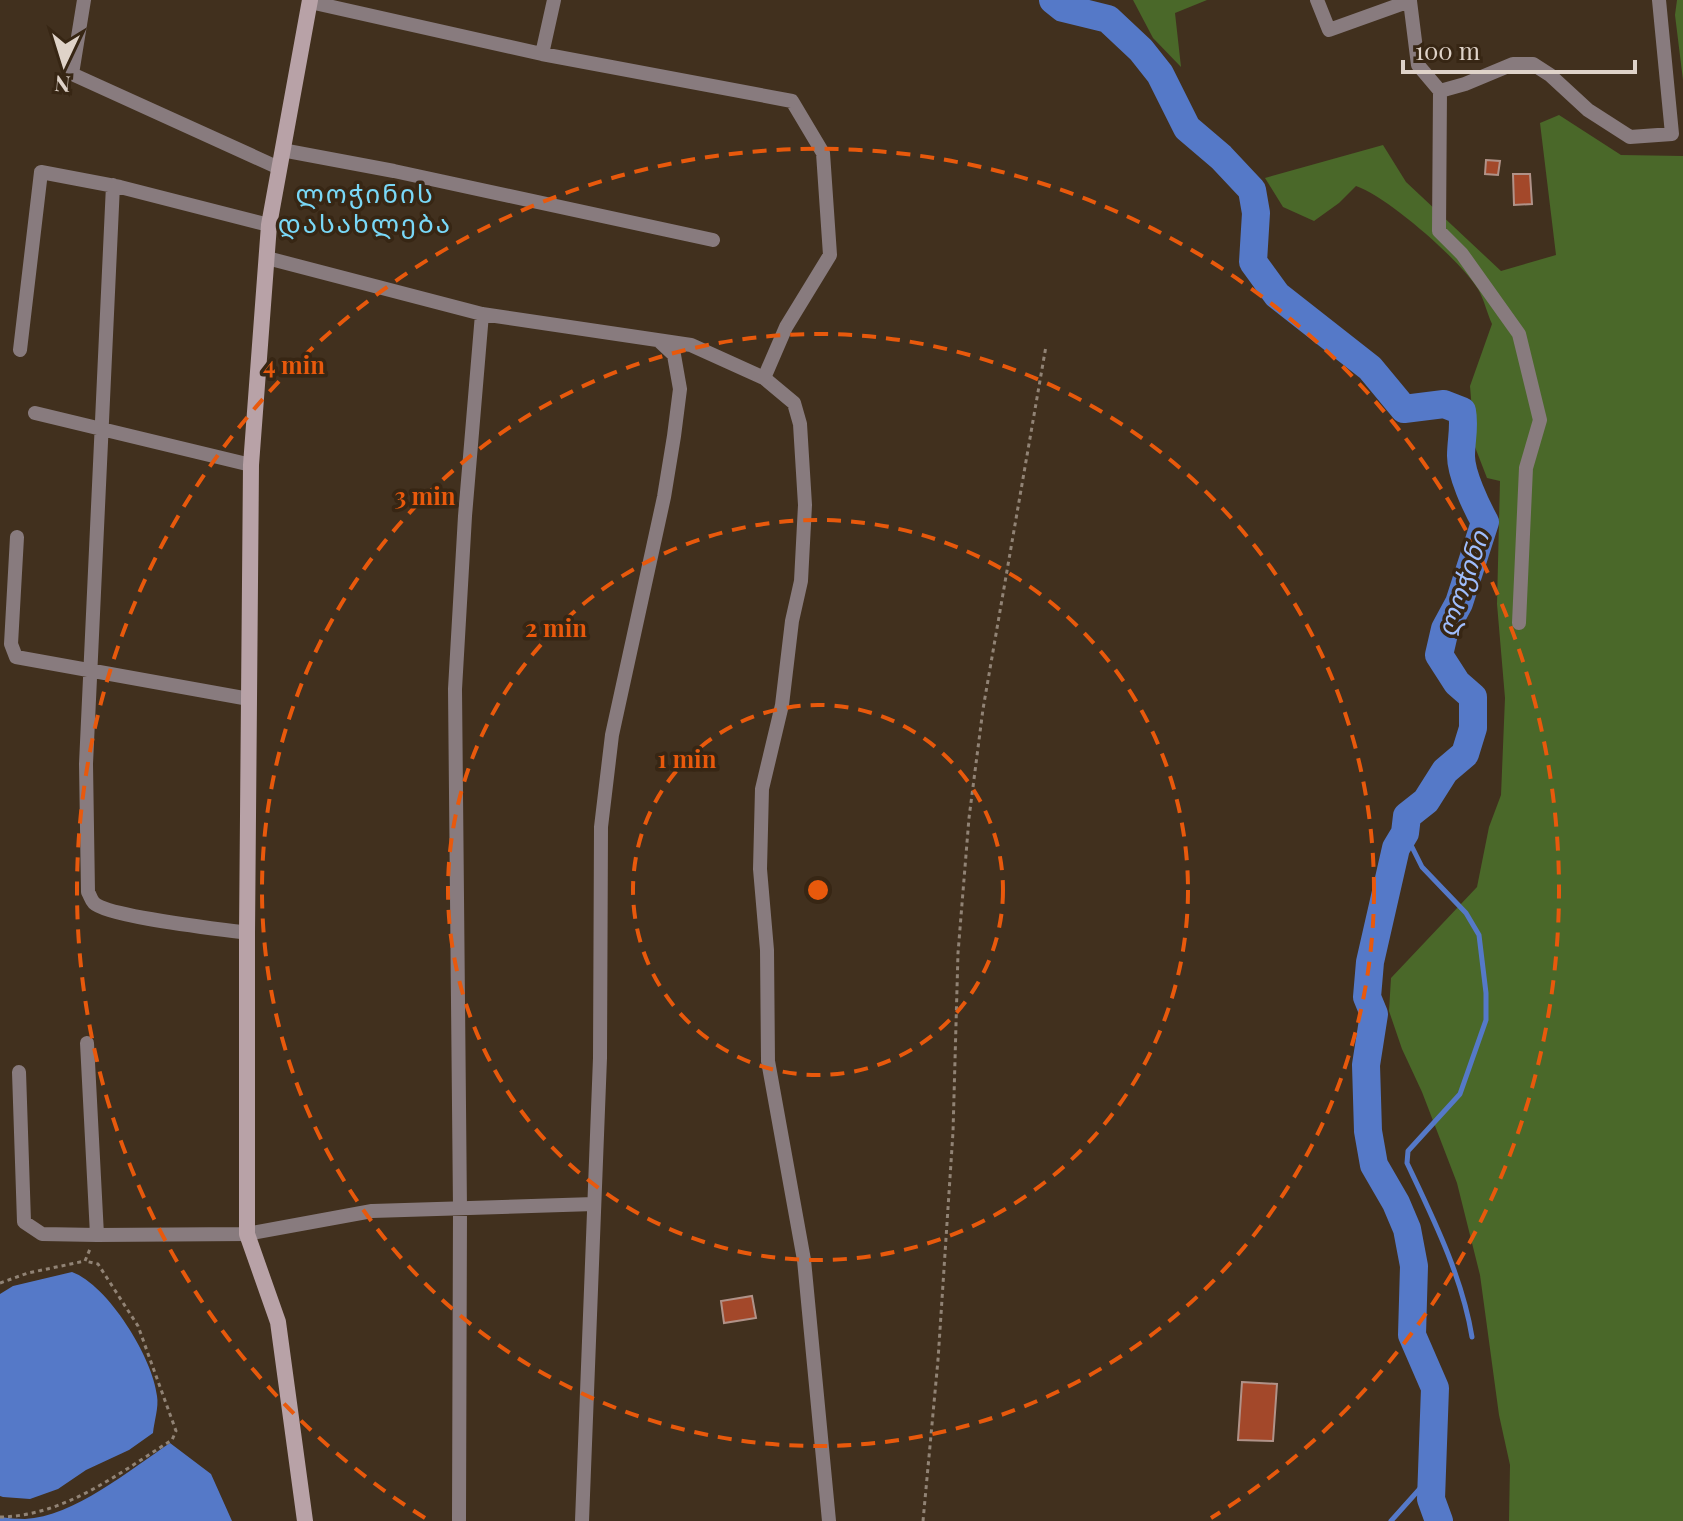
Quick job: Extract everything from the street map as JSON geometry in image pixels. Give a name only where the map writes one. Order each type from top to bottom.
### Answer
[{"type":"street","points":[[84,0],[72,74],[279,168]]},
{"type":"street","points":[[542,54],[554,0]]},
{"type":"street","points":[[1317,0],[1329,30],[1410,1],[1418,65],[1440,91],[1439,231],[1462,254],[1519,334],[1540,420],[1526,468],[1519,623]]},
{"type":"street","points":[[1440,91],[1513,64],[1533,64],[1550,75],[1588,110],[1630,137],[1672,134],[1659,0]]},
{"type":"street","points":[[305,1521],[278,1322],[247,1234],[247,933],[251,465],[269,225],[310,1],[542,54],[792,101],[823,153],[830,255],[786,327],[764,378]]},
{"type":"street","points":[[282,150],[713,240]]},
{"type":"street","points":[[20,350],[41,172],[113,185],[269,225]]},
{"type":"street","points":[[113,185],[86,764],[88,892],[94,903],[103,908],[140,917],[247,933]]},
{"type":"street","points":[[267,258],[482,314],[691,345],[764,378],[794,403],[800,424],[805,505],[801,581],[792,621],[782,705],[762,789],[759,828],[767,950],[768,1061],[804,1260],[829,1521]]},
{"type":"street","points":[[459,1521],[460,1209],[455,689],[465,516],[482,314]]},
{"type":"street","points":[[582,1521],[600,1058],[601,827],[612,735],[664,497],[680,389],[674,355],[658,339]]},
{"type":"street","points":[[35,413],[251,465]]},
{"type":"street","points":[[17,537],[11,644],[16,657],[249,699]]},
{"type":"street","points":[[87,1043],[97,1235]]},
{"type":"street","points":[[19,1072],[24,1222],[42,1234],[247,1234],[372,1211],[594,1204]]},
{"type":"path","points":[[923,1521],[938,1360],[951,1163],[958,953],[969,818],[983,709],[1046,346]]},
{"type":"path","points":[[85,1261],[97,1235]]},
{"type":"path","points":[[0,1283],[28,1273],[85,1261],[98,1264],[138,1326],[176,1431],[172,1440],[61,1506],[23,1517],[0,1517]]},
{"type":"green space","points":[[1133,0],[1207,0],[1175,13],[1181,67],[1153,38]]},
{"type":"green space","points":[[1677,0],[1683,0],[1683,80],[1675,15]]},
{"type":"green space","points":[[1559,115],[1621,155],[1683,156],[1683,1521],[1509,1521],[1510,1465],[1499,1415],[1480,1275],[1457,1183],[1389,1011],[1391,978],[1477,887],[1489,827],[1501,795],[1505,698],[1497,604],[1500,481],[1487,478],[1475,447],[1470,386],[1492,324],[1480,293],[1456,262],[1422,231],[1370,192],[1356,186],[1314,221],[1283,207],[1265,178],[1383,145],[1406,182],[1501,271],[1556,255],[1540,123]]},
{"type":"water","points":[[72,1272],[86,1280],[114,1307],[138,1343],[154,1380],[157,1396],[153,1433],[129,1450],[86,1470],[58,1489],[30,1499],[3,1497],[0,1496],[0,1294],[13,1286]]},
{"type":"water","points":[[170,1443],[211,1474],[232,1521],[0,1521],[0,1517],[25,1519],[43,1516],[82,1501]]},
{"type":"building","points":[[1486,160],[1500,161],[1498,175],[1485,174]]},
{"type":"building","points":[[1513,174],[1530,174],[1532,204],[1514,205]]},
{"type":"building","points":[[752,1296],[756,1318],[724,1323],[721,1301]]},
{"type":"building","points":[[1242,1382],[1277,1384],[1273,1441],[1238,1440]]},
{"type":"waterway","name":"ლოჭინი","points":[[1053,0],[1063,8],[1108,19],[1141,50],[1160,74],[1187,128],[1221,157],[1252,190],[1256,213],[1253,262],[1277,295],[1370,368],[1404,409],[1444,404],[1462,411],[1463,472],[1485,522],[1459,603],[1445,629],[1439,655],[1457,683],[1473,697],[1473,728],[1465,754],[1445,771],[1426,801],[1407,816],[1405,833],[1396,848],[1370,962],[1367,997],[1374,1014],[1366,1065],[1368,1131],[1374,1165],[1407,1229],[1414,1266],[1412,1335],[1435,1388],[1431,1499],[1439,1521]]},
{"type":"waterway","points":[[1405,833],[1422,867],[1466,913],[1479,935],[1486,1020],[1460,1094],[1408,1151],[1407,1163],[1454,1270],[1472,1337]]},
{"type":"waterway","points":[[1391,1521],[1433,1474]]},
{"type":"district","name":"ლოჭინის დასახლება","points":[[365,209]]}]
